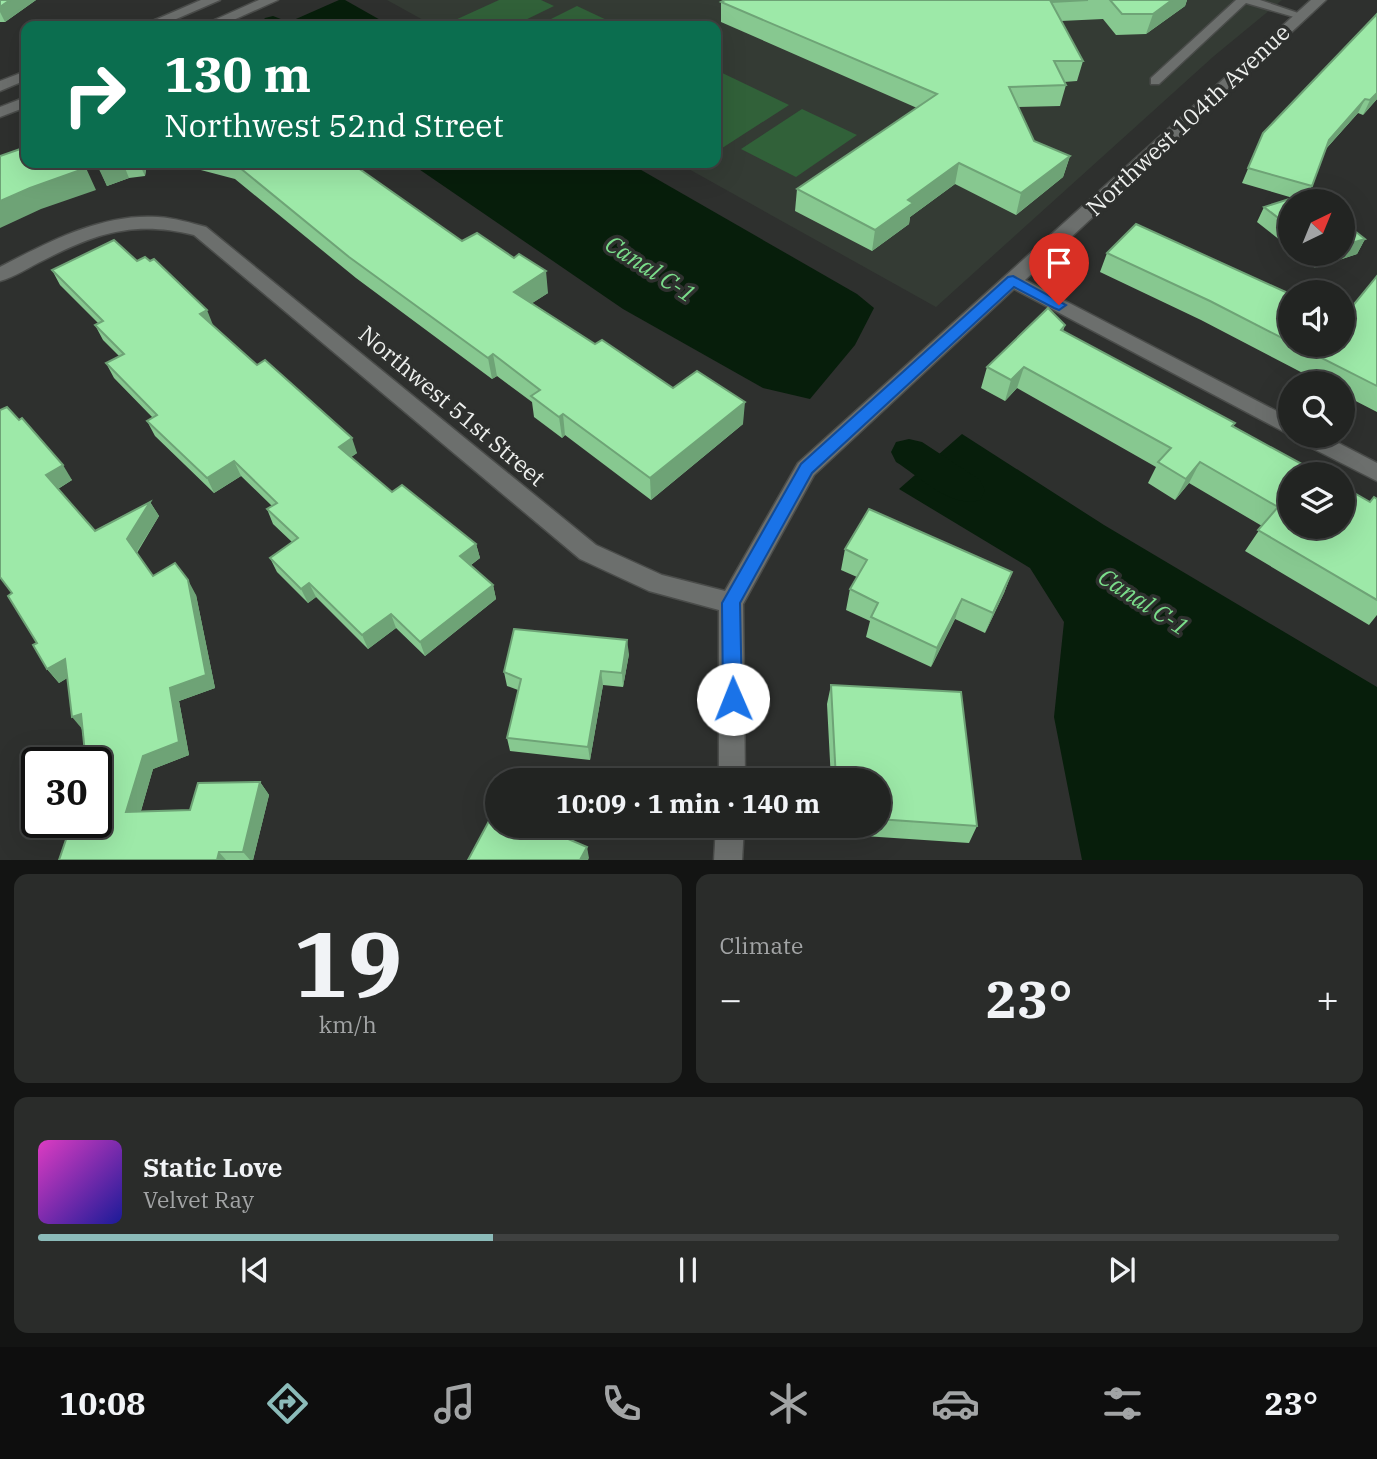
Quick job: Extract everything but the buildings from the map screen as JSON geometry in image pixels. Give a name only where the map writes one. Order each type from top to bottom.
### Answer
[{"type":"street","points":[[160,21],[213,0]]},
{"type":"street","points":[[220,21],[271,0]]},
{"type":"street","name":"Northwest 104th Avenue","points":[[732,768],[731,603],[806,469],[1319,0]]},
{"type":"street","points":[[0,86],[21,77]]},
{"type":"street","points":[[0,112],[21,104]]},
{"type":"street","name":"Northwest 51st Street","points":[[0,275],[63,242],[109,227],[156,221],[200,231],[588,552],[657,584],[731,603]]},
{"type":"street","points":[[1013,281],[1278,420]]},
{"type":"street","points":[[1330,448],[1377,473]]},
{"type":"street","points":[[728,860],[729,838]]},
{"type":"lane","points":[[1155,81],[1243,0]]},
{"type":"lane","points":[[1248,0],[1301,16]]},
{"type":"shaded area","points":[[387,0],[1282,0],[1214,56],[936,307],[687,168],[721,168],[721,21],[425,21]]},
{"type":"green space","points":[[499,0],[541,0],[554,6],[523,21],[453,21]]},
{"type":"green space","points":[[577,6],[609,21],[547,21]]},
{"type":"green space","points":[[721,72],[789,105],[721,149]]},
{"type":"green space","points":[[802,109],[857,135],[796,177],[741,149]]},
{"type":"water","points":[[339,0],[345,0],[382,21],[291,21]]},
{"type":"water","points":[[417,168],[638,168],[857,294],[874,308],[855,345],[810,399],[763,388],[623,309]]},
{"type":"water","points":[[962,434],[1104,525],[1377,687],[1377,860],[1082,860],[1054,717],[1064,622],[1030,568],[899,489]]},
{"type":"waterway","name":"Canal C-1","points":[[909,452],[967,490]]},
{"type":"route","points":[[733,699],[731,603],[806,469],[1013,281],[1059,305]]}]
